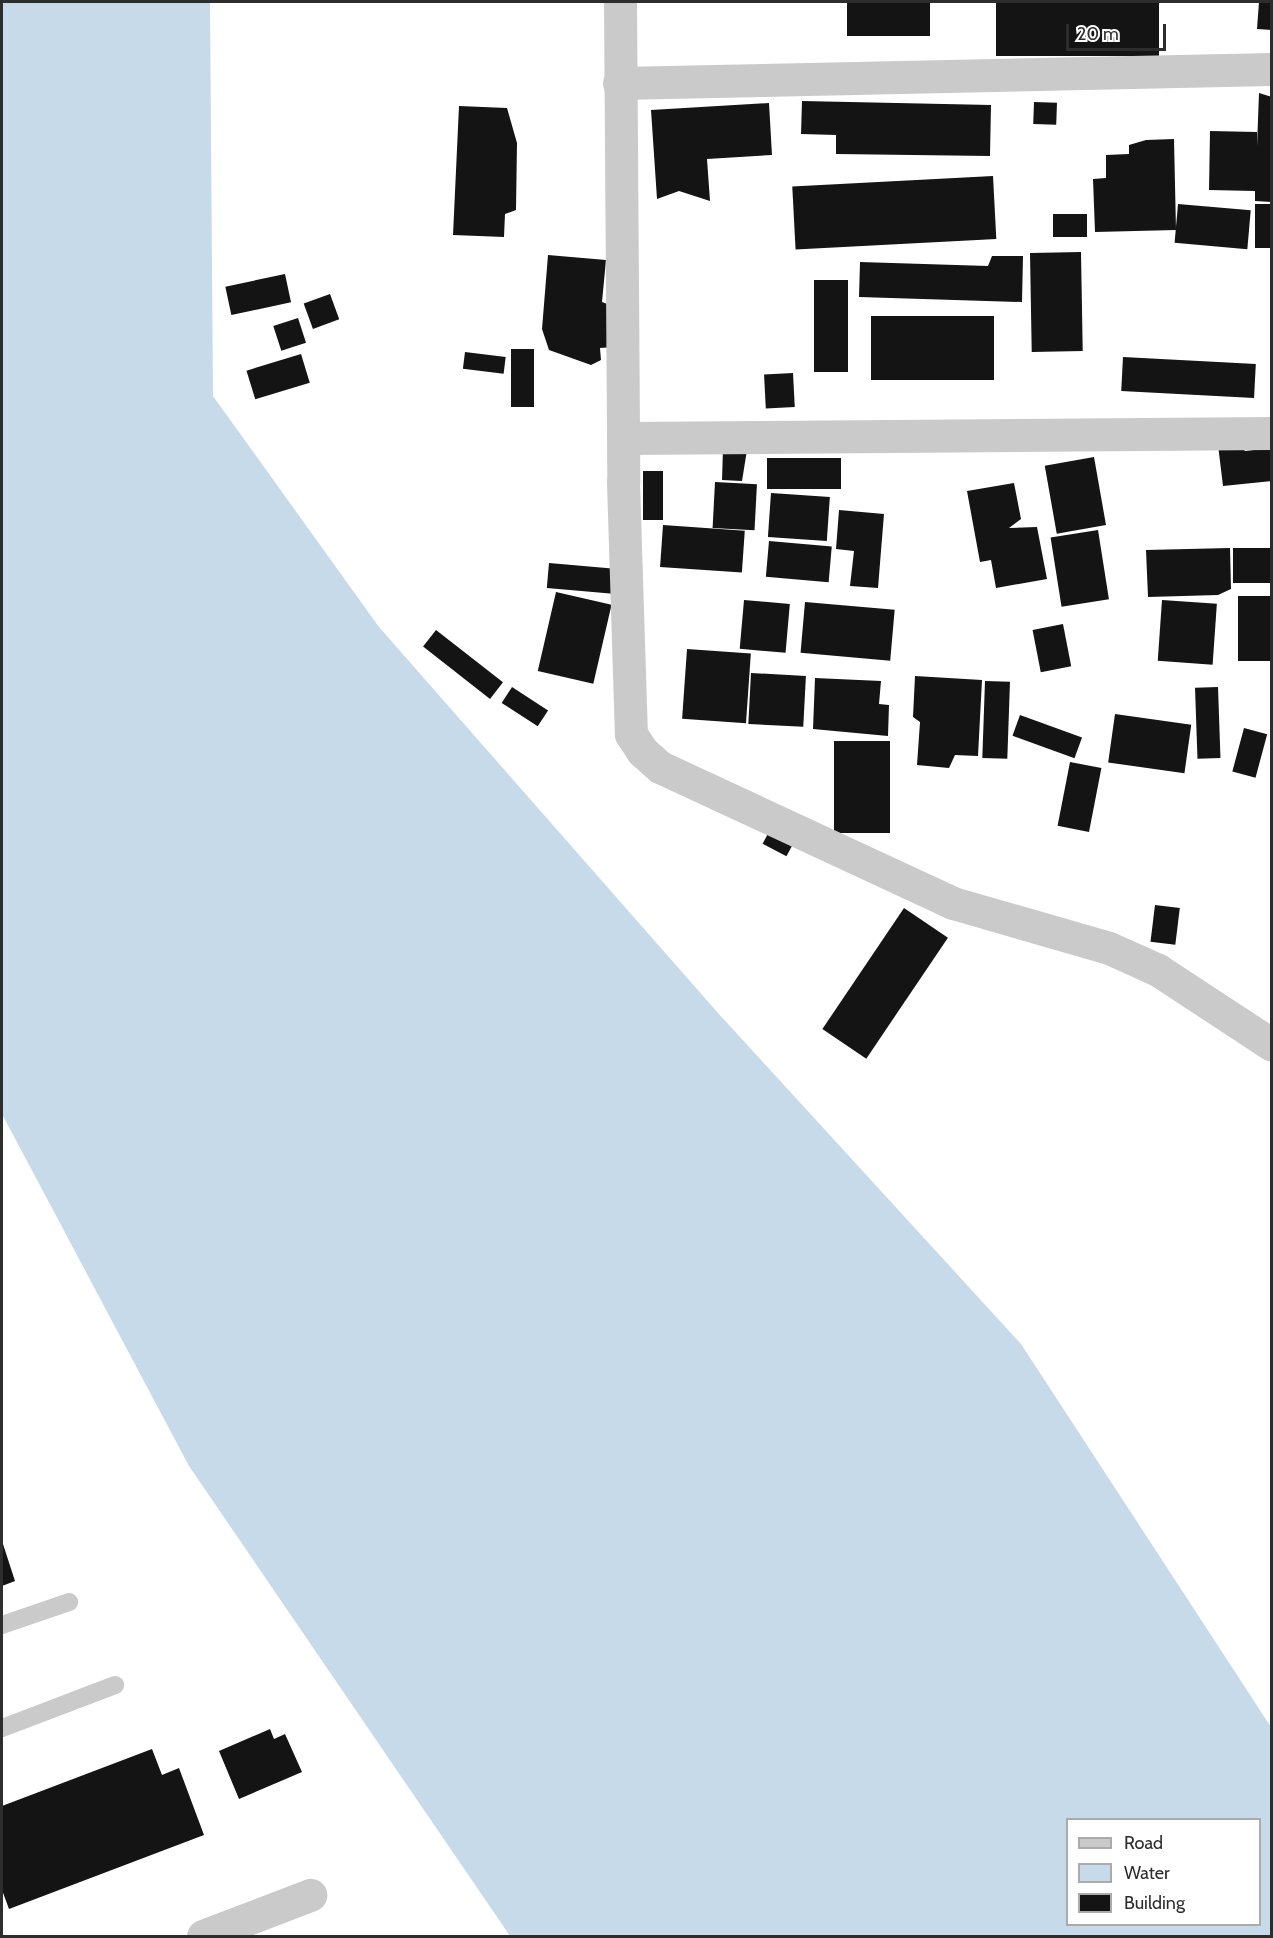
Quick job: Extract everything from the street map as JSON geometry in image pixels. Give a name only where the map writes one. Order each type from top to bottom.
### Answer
[{"type":"street","points":[[620,2],[623,438],[632,734],[642,751],[660,767],[953,903],[1109,948],[1158,970],[1272,1045]]},
{"type":"street","points":[[620,83],[1272,69]]},
{"type":"street","points":[[623,438],[1272,433]]},
{"type":"street","points":[[203,1936],[310,1895]]},
{"type":"lane","points":[[2,1625],[69,1602]]},
{"type":"lane","points":[[2,1728],[115,1685]]},
{"type":"water","points":[[2,2],[210,2],[213,396],[379,627],[718,1013],[1021,1344],[1271,1727],[1271,1936],[510,1936],[189,1466],[2,1114]]},
{"type":"building","points":[[847,2],[930,2],[930,36],[847,36]]},
{"type":"building","points":[[996,2],[1159,2],[1159,56],[996,56]]},
{"type":"building","points":[[1259,2],[1272,2],[1272,30],[1257,29]]},
{"type":"building","points":[[1259,93],[1272,97],[1272,202],[1255,201],[1255,191],[1209,190],[1210,131],[1257,132],[1257,146]]},
{"type":"building","points":[[802,101],[991,105],[990,156],[836,154],[836,135],[801,134]]},
{"type":"building","points":[[1034,102],[1057,103],[1056,125],[1033,124]]},
{"type":"building","points":[[769,103],[772,155],[707,159],[710,201],[679,191],[657,199],[651,110]]},
{"type":"building","points":[[459,106],[507,108],[517,143],[516,210],[505,214],[504,237],[453,235]]},
{"type":"building","points":[[1174,139],[1176,230],[1095,232],[1093,179],[1106,178],[1106,155],[1129,154],[1129,145],[1146,140]]},
{"type":"building","points":[[993,176],[996,239],[796,249],[792,187]]},
{"type":"building","points":[[1178,204],[1251,210],[1247,249],[1175,243]]},
{"type":"building","points":[[1255,204],[1272,204],[1272,248],[1255,248]]},
{"type":"building","points":[[1053,214],[1087,214],[1087,237],[1053,237]]},
{"type":"building","points":[[1081,252],[1083,351],[1032,352],[1030,253]]},
{"type":"building","points":[[548,255],[606,260],[602,302],[610,305],[614,347],[600,348],[601,360],[591,365],[549,350],[542,329]]},
{"type":"building","points":[[992,256],[1023,256],[1022,302],[859,297],[860,262],[988,266]]},
{"type":"building","points":[[285,274],[291,302],[231,315],[225,287]]},
{"type":"building","points":[[814,280],[848,280],[848,372],[814,372]]},
{"type":"building","points":[[330,294],[339,319],[313,329],[304,304]]},
{"type":"building","points":[[871,316],[994,316],[994,380],[871,380]]},
{"type":"building","points":[[298,318],[306,343],[281,351],[273,326]]},
{"type":"building","points":[[511,349],[534,349],[534,407],[511,407]]},
{"type":"building","points":[[465,352],[506,357],[504,374],[463,369]]},
{"type":"building","points":[[301,354],[310,383],[255,399],[246,371]]},
{"type":"building","points":[[1123,357],[1256,364],[1254,398],[1121,391]]},
{"type":"building","points":[[793,373],[795,407],[766,408],[764,375]]},
{"type":"building","points":[[1239,443],[1245,451],[1272,448],[1272,481],[1223,486],[1218,445]]},
{"type":"building","points":[[723,449],[747,450],[742,481],[722,480]]},
{"type":"building","points":[[1094,457],[1106,525],[1057,534],[1045,466]]},
{"type":"building","points":[[767,458],[841,458],[841,489],[767,489]]},
{"type":"building","points":[[643,471],[663,471],[663,520],[643,520]]},
{"type":"building","points":[[715,482],[757,484],[755,530],[713,528]]},
{"type":"building","points":[[1014,483],[1021,519],[1009,528],[1037,527],[1047,579],[996,588],[991,560],[980,562],[967,491]]},
{"type":"building","points":[[771,493],[830,497],[827,541],[768,537]]},
{"type":"building","points":[[839,510],[884,514],[878,588],[850,586],[854,551],[836,549]]},
{"type":"building","points":[[663,525],[745,531],[742,573],[660,567]]},
{"type":"building","points":[[1098,530],[1109,599],[1062,607],[1051,538]]},
{"type":"building","points":[[769,541],[832,546],[829,582],[766,577]]},
{"type":"building","points":[[1230,548],[1231,589],[1218,595],[1148,597],[1146,550]]},
{"type":"building","points":[[1233,548],[1272,548],[1272,583],[1233,583]]},
{"type":"building","points":[[549,563],[621,569],[619,594],[547,588]]},
{"type":"building","points":[[556,592],[612,605],[593,684],[538,671]]},
{"type":"building","points":[[1238,596],[1272,596],[1272,661],[1238,661]]},
{"type":"building","points":[[744,600],[790,604],[786,653],[740,649]]},
{"type":"building","points":[[1162,600],[1217,604],[1213,665],[1158,661]]},
{"type":"building","points":[[805,602],[895,610],[890,661],[801,653]]},
{"type":"building","points":[[1063,624],[1071,666],[1041,672],[1033,630]]},
{"type":"building","points":[[436,630],[503,682],[490,699],[423,647]]},
{"type":"building","points":[[687,649],[751,653],[746,723],[682,719]]},
{"type":"building","points":[[751,673],[806,676],[803,727],[748,724]]},
{"type":"building","points":[[915,676],[982,680],[978,756],[955,755],[949,768],[917,765],[920,722],[913,717]]},
{"type":"building","points":[[815,678],[881,681],[879,704],[889,705],[888,736],[813,729]]},
{"type":"building","points":[[985,681],[1010,682],[1007,759],[982,758]]},
{"type":"building","points":[[512,687],[548,710],[538,726],[502,703]]},
{"type":"building","points":[[1218,687],[1220,758],[1197,759],[1195,688]]},
{"type":"building","points":[[1115,714],[1191,725],[1184,773],[1108,763]]},
{"type":"building","points":[[1020,715],[1082,738],[1074,758],[1012,736]]},
{"type":"building","points":[[1244,728],[1267,734],[1256,778],[1232,771]]},
{"type":"building","points":[[834,741],[890,741],[890,833],[834,833]]},
{"type":"building","points":[[1070,762],[1101,768],[1089,832],[1058,826]]},
{"type":"building","points":[[772,826],[796,839],[786,856],[763,844]]},
{"type":"building","points":[[1155,905],[1180,908],[1175,945],[1150,942]]},
{"type":"building","points":[[904,908],[948,938],[866,1059],[822,1029]]},
{"type":"building","points":[[2,1541],[15,1581],[2,1586]]},
{"type":"building","points":[[270,1729],[274,1739],[285,1734],[302,1772],[239,1799],[219,1751]]},
{"type":"building","points":[[152,1749],[162,1775],[179,1768],[204,1835],[9,1909],[2,1890],[2,1806]]}]
